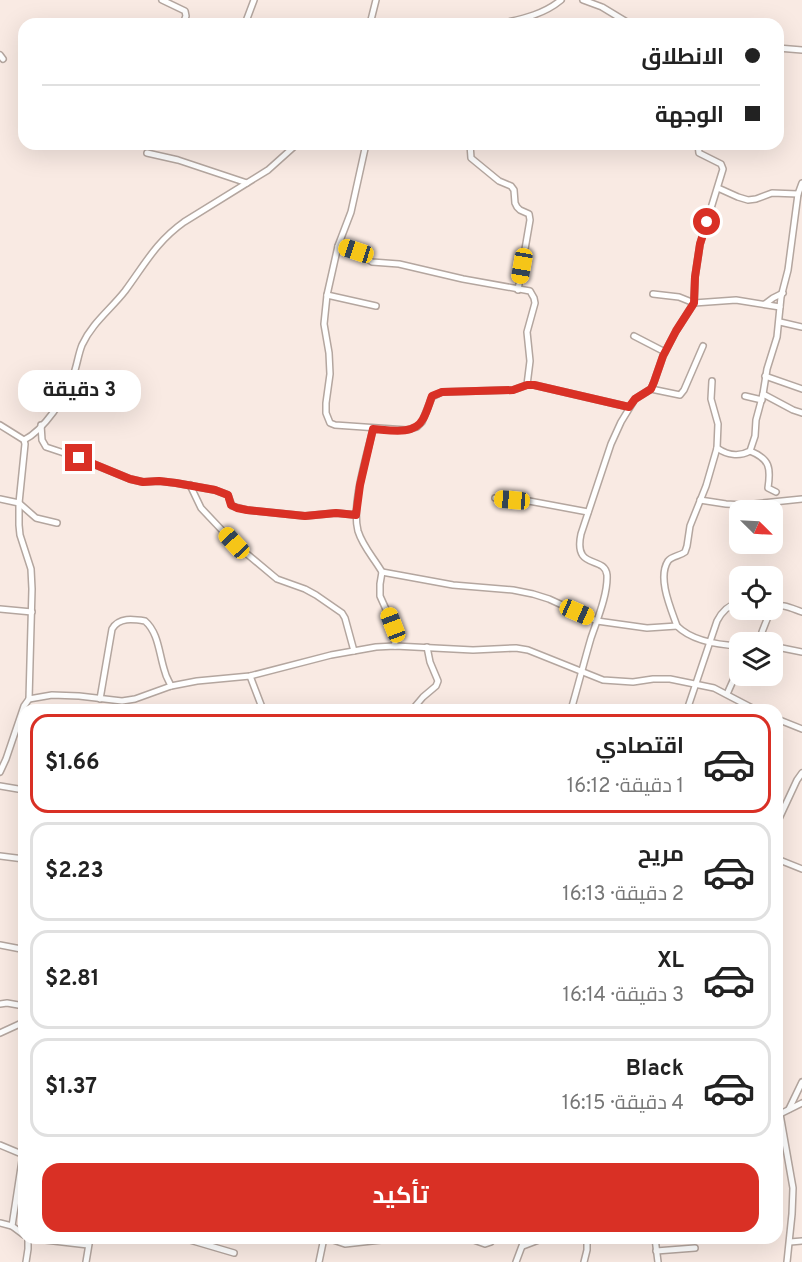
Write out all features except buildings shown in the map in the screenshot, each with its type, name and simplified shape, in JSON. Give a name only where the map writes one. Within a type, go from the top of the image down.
[{"type":"street","points":[[162,0],[185,11],[185,18]]},
{"type":"street","points":[[248,18],[254,0]]},
{"type":"street","points":[[372,18],[376,0]]},
{"type":"street","points":[[524,18],[548,10],[561,0]]},
{"type":"street","points":[[583,0],[602,7],[620,18]]},
{"type":"street","points":[[784,48],[802,50]]},
{"type":"street","points":[[24,440],[32,435],[64,396],[75,372],[82,344],[102,315],[124,291],[151,252],[171,231],[268,170],[290,150]]},
{"type":"street","points":[[365,150],[351,212],[338,246],[327,294],[324,324],[329,362],[326,413],[331,424],[407,430],[417,427],[422,422],[432,396],[442,392],[513,390],[527,385],[549,387],[629,407]]},
{"type":"street","points":[[470,150],[471,158],[499,181],[511,186],[517,207],[530,214],[518,290]]},
{"type":"street","points":[[573,704],[603,599],[607,576],[603,567],[583,557],[579,542],[611,444],[629,407],[635,399],[651,389],[665,352],[694,303],[700,244],[723,169],[721,164],[699,153],[699,150]]},
{"type":"street","points":[[147,153],[178,160],[248,183]]},
{"type":"street","points":[[717,448],[724,453],[744,454],[750,451],[755,436],[765,376],[780,322],[780,307],[788,270],[798,194],[802,184]]},
{"type":"street","points":[[718,188],[748,200],[772,193],[798,194]]},
{"type":"street","points":[[338,246],[359,253],[372,262],[399,264],[530,291],[534,303],[527,332],[530,361],[527,385]]},
{"type":"street","points":[[765,304],[783,293]]},
{"type":"street","points":[[327,294],[376,306]]},
{"type":"street","points":[[653,294],[679,297],[694,303],[736,300],[780,307]]},
{"type":"street","points":[[780,322],[802,327]]},
{"type":"street","points":[[634,336],[665,352]]},
{"type":"street","points":[[651,389],[680,395],[703,346]]},
{"type":"street","points":[[765,376],[802,389]]},
{"type":"street","points":[[712,381],[711,399],[718,424],[717,448],[706,486],[690,526],[685,552],[670,559],[666,570],[665,592],[677,626],[688,634],[729,645]]},
{"type":"street","points":[[745,396],[763,397],[802,413]]},
{"type":"street","points":[[0,425],[24,440],[25,444],[19,503],[20,535],[31,569],[32,589],[29,699],[25,704]]},
{"type":"street","points":[[41,425],[42,440],[46,447],[130,479],[215,490],[229,496],[232,506],[247,510],[305,516],[336,513],[356,515]]},
{"type":"street","points":[[373,429],[360,485],[356,515],[358,530],[365,548],[382,572],[453,585],[522,591],[549,599],[597,621],[647,628],[677,626]]},
{"type":"street","points":[[750,451],[766,459],[770,476],[768,488],[776,492]]},
{"type":"street","points":[[190,486],[201,508],[234,543],[277,579],[305,589],[342,613],[354,651]]},
{"type":"street","points":[[495,498],[530,501],[588,512]]},
{"type":"street","points":[[700,500],[744,505],[802,499]]},
{"type":"street","points":[[0,500],[19,503],[36,518],[57,523]]},
{"type":"street","points":[[382,572],[380,596],[393,625],[395,646]]},
{"type":"street","points":[[783,606],[802,612]]},
{"type":"street","points":[[689,704],[720,614],[729,607]]},
{"type":"street","points":[[0,609],[32,612]]},
{"type":"street","points":[[100,699],[112,629],[115,623],[126,620],[145,621],[152,629],[165,674],[171,686]]},
{"type":"street","points":[[29,699],[51,695],[129,700],[171,686],[250,676],[313,659],[395,646],[473,650],[516,648],[528,650],[603,680],[633,682],[670,679],[714,688],[745,704]]},
{"type":"street","points":[[417,704],[436,686],[438,681],[427,647]]},
{"type":"street","points":[[783,648],[802,652]]},
{"type":"street","points":[[250,676],[261,704]]},
{"type":"street","points":[[727,694],[731,686]]},
{"type":"street","points":[[783,721],[802,729]]},
{"type":"street","points":[[0,771],[18,724]]},
{"type":"street","points":[[783,810],[802,773]]},
{"type":"street","points":[[0,786],[18,789]]},
{"type":"street","points":[[0,856],[18,858]]},
{"type":"street","points":[[783,861],[802,868]]},
{"type":"street","points":[[0,945],[18,948]]},
{"type":"street","points":[[0,1004],[18,1005]]},
{"type":"street","points":[[0,1033],[18,1025]]},
{"type":"street","points":[[789,1109],[802,1082]]},
{"type":"street","points":[[783,1113],[802,1103]]},
{"type":"street","points":[[783,1136],[793,1188],[787,1262]]},
{"type":"street","points":[[0,1145],[18,1152]]},
{"type":"street","points":[[12,1226],[18,1187]]},
{"type":"street","points":[[0,1223],[18,1230]]},
{"type":"street","points":[[790,1242],[802,1241]]},
{"type":"street","points":[[26,1262],[28,1244]]},
{"type":"street","points":[[80,1244],[88,1245],[86,1262]]},
{"type":"street","points":[[203,1244],[234,1253]]},
{"type":"street","points":[[319,1262],[324,1244]]},
{"type":"street","points":[[516,1262],[523,1246],[528,1244]]},
{"type":"street","points":[[584,1262],[587,1256],[587,1244]]},
{"type":"street","points":[[655,1244],[658,1262]]},
{"type":"street","points":[[656,1251],[695,1248]]},
{"type":"route","points":[[79,458],[130,479],[215,490],[228,495],[231,505],[237,508],[305,516],[336,513],[356,515],[360,485],[373,429],[407,430],[417,427],[428,410],[432,396],[436,394],[513,390],[534,385],[629,407],[635,399],[651,389],[663,356],[694,303],[700,244],[707,222]]}]
